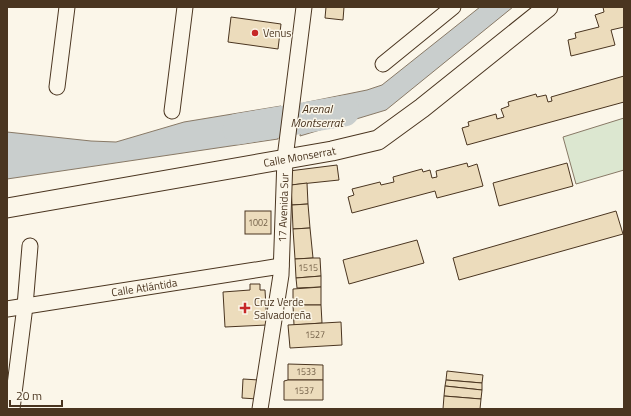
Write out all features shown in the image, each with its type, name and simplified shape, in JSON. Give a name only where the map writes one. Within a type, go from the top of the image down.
[{"type":"street","points":[[57,87],[67,7]]},
{"type":"street","points":[[172,111],[186,7]]},
{"type":"street","name":"17 Avenida Sur","points":[[260,409],[282,266],[284,158],[288,137],[304,7]]},
{"type":"street","points":[[383,64],[453,7]]},
{"type":"street","name":"Calle Monserrat","points":[[7,208],[284,158],[332,151],[378,140],[413,116],[548,7]]},
{"type":"street","points":[[12,409],[25,306],[30,246]]},
{"type":"street","name":"Calle Atlántida","points":[[7,310],[282,266]]},
{"type":"green space","points":[[624,118],[624,170],[576,184],[563,137]]},
{"type":"water","name":"Arenal Montserrat","points":[[480,7],[513,7],[386,110],[300,136],[303,103],[367,90],[382,85]]},
{"type":"water","name":"Arenal Montserrat","points":[[281,106],[278,139],[7,179],[7,132],[91,141],[116,142],[184,122]]},
{"type":"building","points":[[326,7],[344,7],[343,20],[325,18]]},
{"type":"building","points":[[603,7],[624,7],[624,27],[611,30],[615,45],[571,56],[568,40],[576,38],[575,33],[599,27],[595,15],[604,12]]},
{"type":"building","name":"Venus","points":[[231,17],[281,24],[278,49],[228,42]]},
{"type":"building","points":[[624,76],[624,102],[467,145],[462,128],[469,126],[468,122],[496,114],[497,119],[504,117],[501,109],[509,106],[508,102],[536,94],[537,97],[546,95],[548,102],[552,101],[551,97]]},
{"type":"building","points":[[467,163],[468,167],[477,164],[483,186],[437,198],[435,191],[352,213],[348,197],[354,195],[352,189],[380,182],[381,185],[394,182],[393,177],[422,169],[423,172],[430,170],[432,178],[437,177],[436,171]]},
{"type":"building","points":[[567,163],[573,186],[499,206],[493,183]]},
{"type":"building","points":[[337,165],[339,180],[291,185],[289,171]]},
{"type":"building","points":[[307,183],[308,204],[292,205],[291,185]]},
{"type":"building","points":[[308,204],[310,228],[293,229],[292,205]]},
{"type":"building","points":[[245,211],[271,211],[271,234],[245,234]]},
{"type":"building","points":[[616,211],[623,234],[459,280],[453,258]]},
{"type":"building","points":[[310,228],[313,258],[295,259],[293,229]]},
{"type":"building","points":[[417,240],[424,263],[349,284],[343,260]]},
{"type":"building","points":[[320,258],[321,276],[296,278],[295,259]]},
{"type":"building","points":[[321,276],[321,287],[297,288],[296,278]]},
{"type":"building","name":"Cruz Verde Salvadoreña","points":[[250,284],[260,284],[260,290],[265,290],[267,325],[225,327],[223,292],[250,290]]},
{"type":"building","points":[[321,287],[321,305],[293,305],[293,289]]},
{"type":"building","points":[[293,305],[321,305],[322,323],[294,325]]},
{"type":"building","points":[[341,322],[342,345],[290,348],[288,325]]},
{"type":"building","points":[[288,364],[323,365],[323,380],[288,380]]},
{"type":"building","points":[[447,371],[483,375],[482,383],[446,380]]},
{"type":"building","points":[[243,379],[259,380],[257,399],[242,398]]},
{"type":"building","points":[[323,380],[323,400],[284,400],[284,381]]},
{"type":"building","points":[[446,380],[482,383],[482,390],[445,386]]},
{"type":"building","points":[[445,386],[482,390],[481,399],[444,396]]},
{"type":"building","points":[[444,396],[481,399],[480,409],[443,409]]},
{"type":"waterway","name":"Arenal Montserrat","points":[[238,129],[344,111]]},
{"type":"place","name":"Venus","points":[[255,33]]},
{"type":"place","name":"Cruz Verde Salvadoreña","points":[[245,308]]}]
